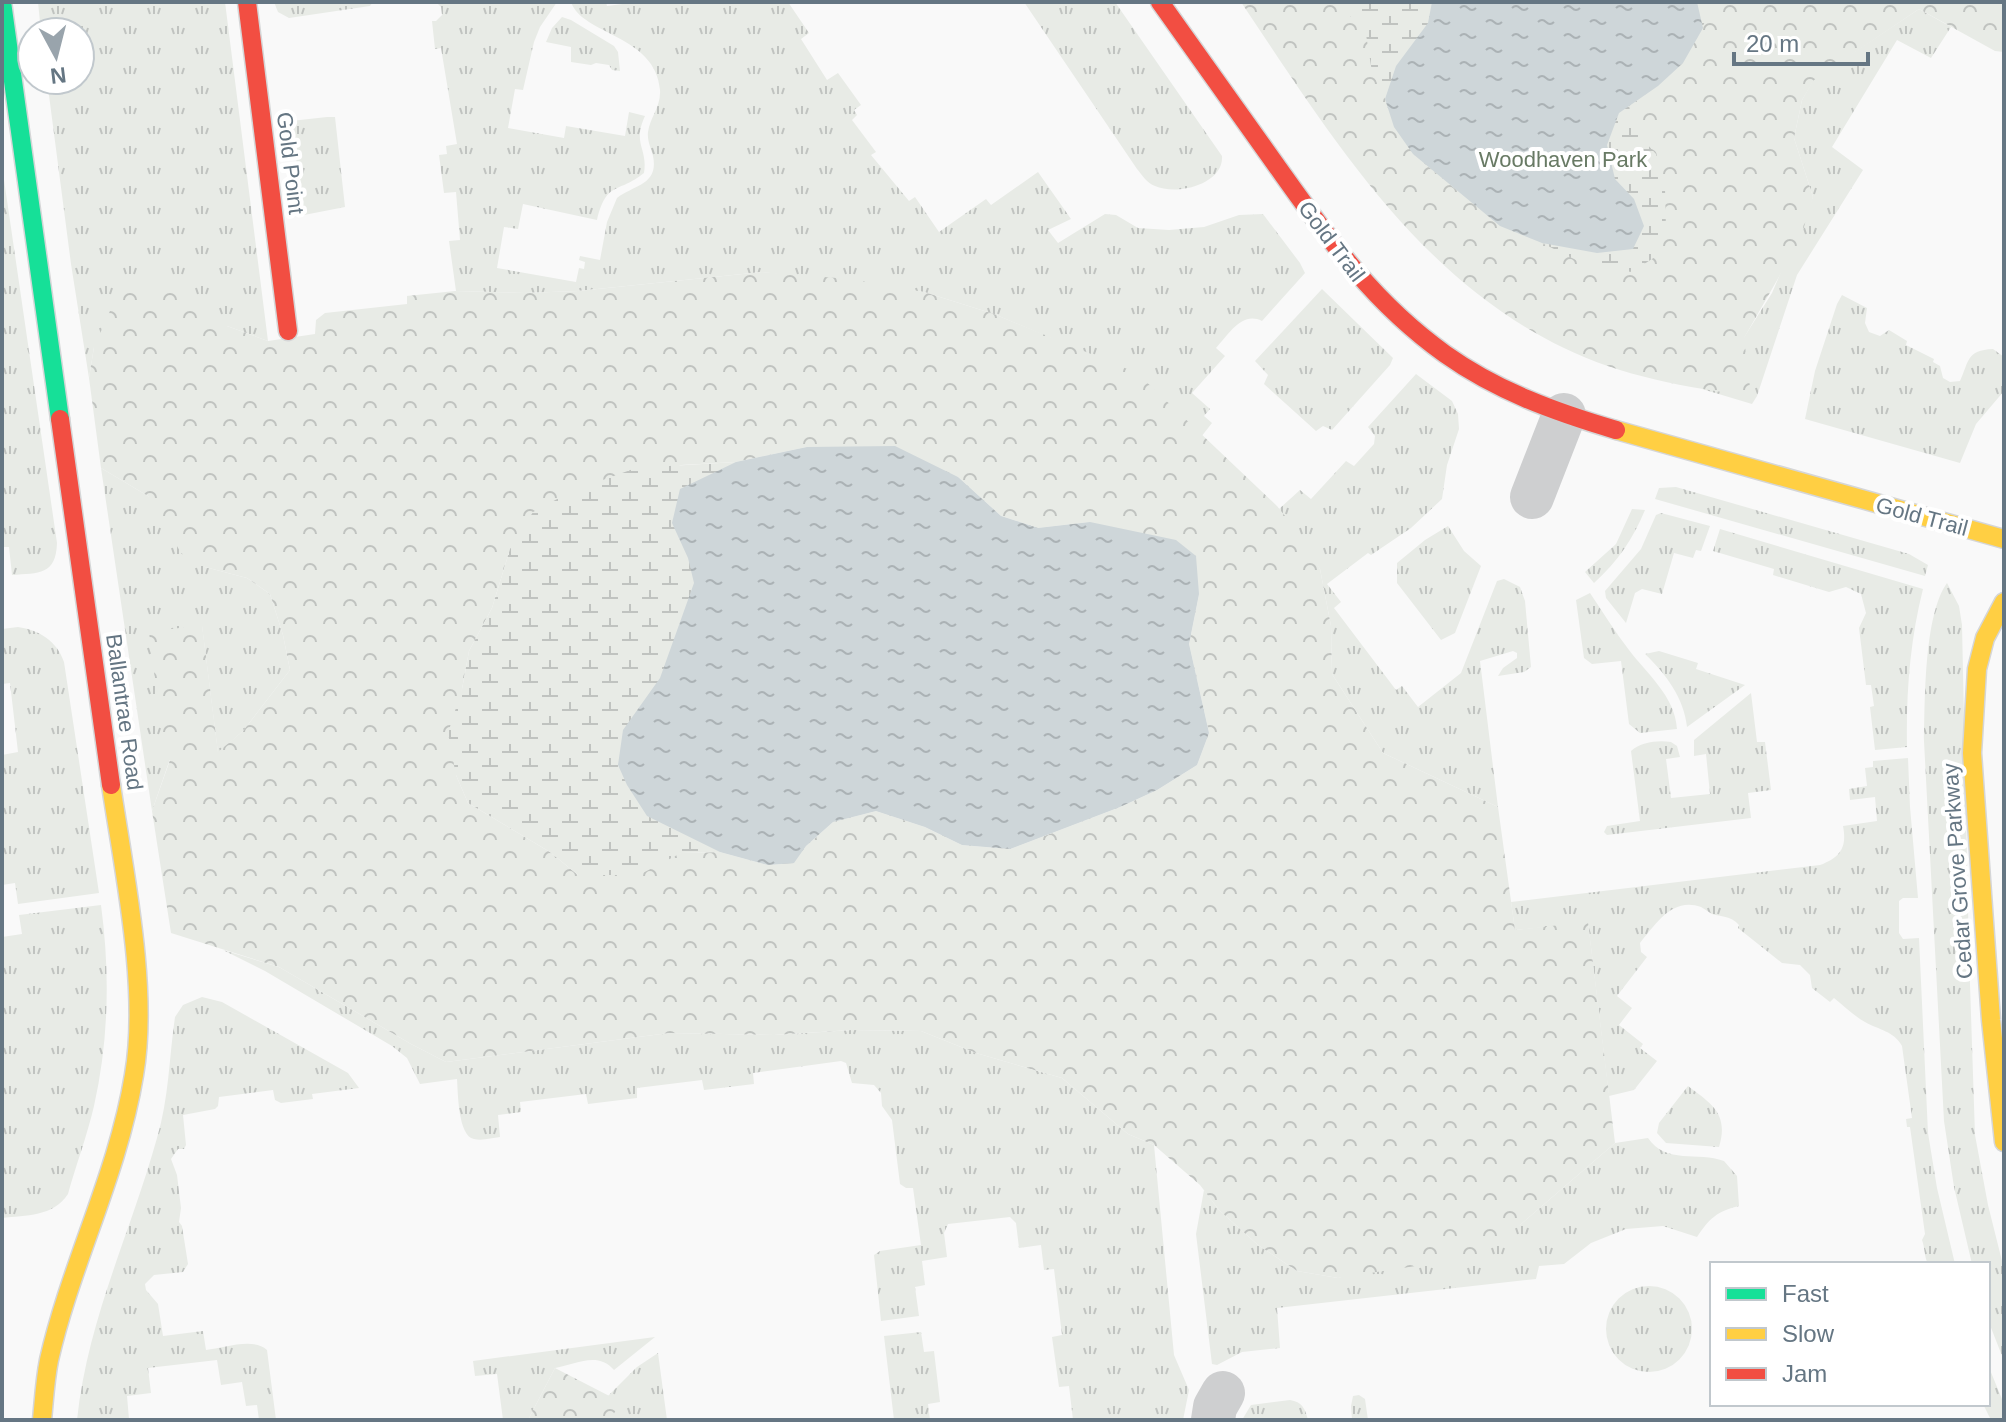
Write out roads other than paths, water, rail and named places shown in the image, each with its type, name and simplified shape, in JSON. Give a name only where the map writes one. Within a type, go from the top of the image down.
[{"type":"street","name":"Ballantrae Road","points":[[2,2],[132,932],[138,1028],[135,1071],[125,1120],[50,1356],[42,1420]]},
{"type":"street","name":"Gold Point","points":[[247,2],[288,331]]},
{"type":"street","name":"Gold Trail","points":[[1160,2],[1343,259],[1368,289],[1459,365],[1499,387],[1564,415],[2004,539]]},
{"type":"street","points":[[1532,497],[1564,415]]},
{"type":"street","name":"Cedar Grove Parkway","points":[[2004,602],[1985,638],[1977,669],[1972,753],[1991,1020],[2004,1142]]},
{"type":"water","points":[[1432,2],[1697,2],[1703,28],[1683,63],[1658,86],[1619,113],[1607,145],[1615,179],[1634,199],[1644,226],[1633,249],[1597,253],[1542,243],[1500,226],[1413,154],[1394,127],[1385,99],[1396,66],[1428,23]]},
{"type":"water","points":[[895,446],[958,477],[1001,516],[1038,528],[1090,522],[1176,540],[1196,556],[1199,594],[1189,644],[1209,733],[1197,765],[1157,790],[1120,807],[1010,849],[962,845],[925,827],[876,811],[833,822],[806,846],[794,863],[768,865],[720,852],[647,816],[618,765],[623,730],[660,678],[694,583],[688,558],[672,523],[680,489],[736,462],[807,447]]},
{"type":"park label","name":"Woodhaven Park","points":[[1563,159]]}]
